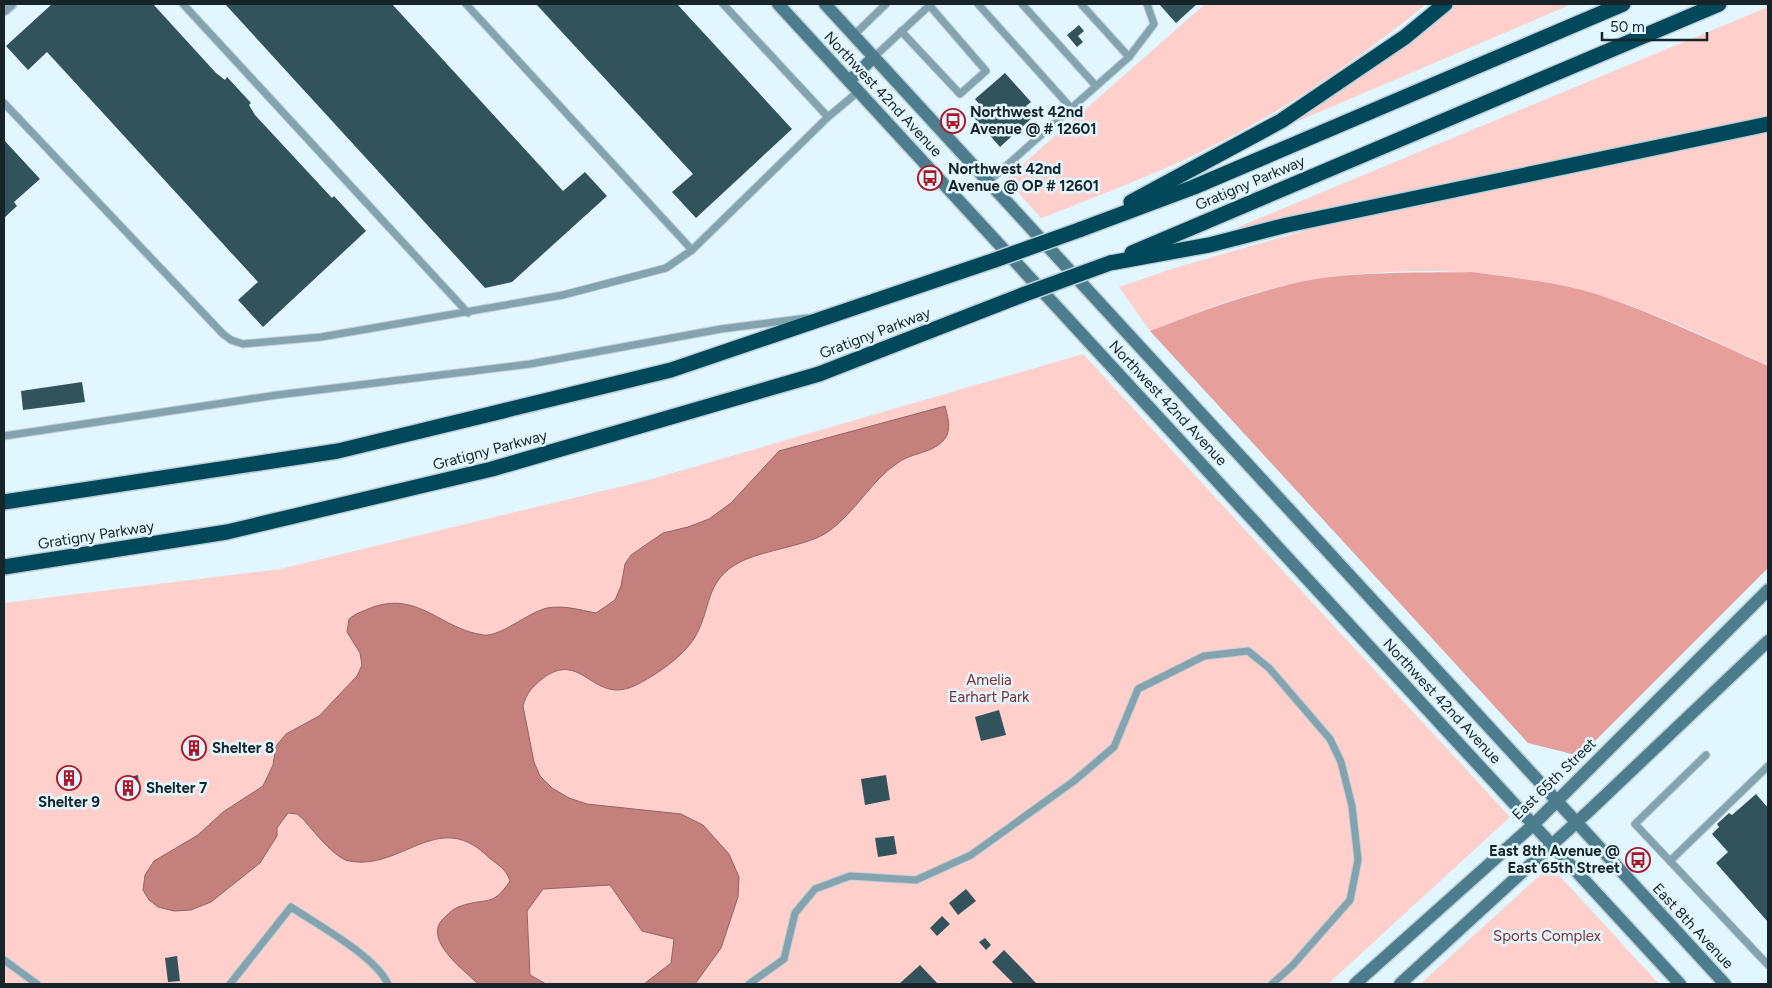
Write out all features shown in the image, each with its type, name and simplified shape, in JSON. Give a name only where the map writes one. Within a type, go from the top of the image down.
[{"type":"highway","points":[[1079,230],[1281,121],[1406,37],[1445,4]]},
{"type":"highway","name":"Gratigny Parkway","points":[[4,502],[338,452],[671,370],[995,260],[1194,187],[1623,4]]},
{"type":"highway","name":"Gratigny Parkway","points":[[4,566],[227,532],[492,470],[819,374],[1110,263],[1719,4]]},
{"type":"highway","points":[[1110,263],[1209,245],[1297,223],[1768,124]]},
{"type":"main road","name":"Northwest 42nd Avenue","points":[[778,4],[1533,824]]},
{"type":"main road","name":"Northwest 42nd Avenue","points":[[825,4],[1577,823]]},
{"type":"main road","points":[[849,81],[874,58]]},
{"type":"main road","name":"East 65th Street","points":[[1355,984],[1533,824],[1768,590]]},
{"type":"main road","points":[[1400,984],[1577,823],[1768,641]]},
{"type":"main road","name":"East 8th Avenue","points":[[1577,823],[1725,984]]},
{"type":"main road","points":[[1533,824],[1680,984]]},
{"type":"street","points":[[4,9],[10,4]]},
{"type":"lane","points":[[184,4],[468,312]]},
{"type":"lane","points":[[466,4],[692,250]]},
{"type":"lane","points":[[723,4],[828,117]]},
{"type":"lane","points":[[854,35],[886,4]]},
{"type":"lane","points":[[978,4],[1072,109]]},
{"type":"lane","points":[[1022,4],[1096,86]]},
{"type":"lane","points":[[1080,4],[1129,57]]},
{"type":"lane","points":[[988,182],[1129,57],[1154,24],[1147,4]]},
{"type":"lane","points":[[874,58],[901,32],[930,5],[986,71],[960,94],[901,32]]},
{"type":"lane","points":[[4,103],[231,340],[243,344],[255,344],[321,337],[563,295],[654,272],[676,263],[692,250],[828,117],[859,91]]},
{"type":"lane","points":[[4,436],[257,398],[530,364],[721,329],[844,312]]},
{"type":"lane","points":[[749,984],[784,959],[795,913],[815,889],[850,876],[916,880],[971,855],[1074,781],[1114,747],[1138,689],[1204,656],[1248,651],[1269,668],[1330,739],[1341,762],[1352,806],[1358,860],[1350,900],[1292,966],[1272,984]]},
{"type":"lane","points":[[1706,754],[1636,824],[1768,964]]},
{"type":"lane","points":[[1670,861],[1768,766]]},
{"type":"lane","points":[[230,984],[291,907],[366,958],[383,973],[388,984]]},
{"type":"lane","points":[[4,960],[37,984]]},
{"type":"green space","points":[[1205,4],[1426,4],[1333,74],[1258,122],[1162,170],[1041,218],[1006,179]]},
{"type":"green space","points":[[1453,4],[1572,4],[1296,122],[1293,119],[1410,40]]},
{"type":"green space","points":[[1768,7],[1768,116],[1316,210],[1238,231],[1238,227]]},
{"type":"green space","points":[[1768,130],[1768,366],[1686,328],[1601,296],[1564,286],[1489,274],[1412,271],[1373,273],[1297,283],[1241,297],[1150,331],[1119,287],[1174,268],[1321,226]]},
{"type":"green space","name":"Amelia Earhart Park","points":[[1083,354],[1510,817],[1328,984],[4,984],[4,603],[280,569],[652,479]]},
{"type":"green space","name":"Sports Complex","points":[[1557,873],[1659,984],[1420,984],[1541,874]]},
{"type":"shaded area","points":[[1471,272],[1554,284],[1602,296],[1665,320],[1768,366],[1768,568],[1580,756],[1528,743],[1150,331],[1240,298],[1316,279],[1383,273]]},
{"type":"shaded area","points":[[945,406],[949,428],[943,441],[932,449],[905,459],[889,469],[847,515],[829,531],[799,544],[750,558],[728,569],[714,586],[695,637],[676,659],[651,677],[634,686],[620,690],[608,689],[578,673],[567,670],[556,671],[538,682],[526,698],[523,706],[534,762],[540,776],[552,788],[569,798],[587,804],[681,814],[703,825],[729,854],[739,877],[738,897],[721,948],[695,984],[644,984],[671,963],[674,939],[642,931],[610,885],[543,889],[527,911],[530,975],[546,984],[478,984],[455,962],[441,944],[438,934],[439,925],[452,910],[470,903],[489,900],[498,895],[510,881],[503,869],[468,842],[451,838],[435,840],[385,858],[368,862],[349,861],[337,855],[297,814],[288,813],[277,828],[277,836],[260,863],[211,902],[191,910],[174,911],[158,907],[149,900],[143,890],[145,875],[154,861],[198,835],[223,812],[263,786],[273,765],[276,746],[286,734],[319,716],[357,676],[362,665],[360,653],[347,632],[349,619],[354,615],[389,603],[404,604],[430,613],[469,632],[491,635],[547,608],[566,607],[596,613],[615,600],[621,586],[625,564],[631,555],[663,533],[688,527],[709,519],[731,503],[779,451]]},
{"type":"building","points":[[52,4],[153,4],[216,73],[225,80],[227,77],[251,103],[249,105],[255,115],[332,198],[334,196],[366,231],[263,327],[238,300],[258,282],[47,52],[28,70],[6,46]]},
{"type":"building","points":[[225,4],[392,4],[563,191],[585,172],[607,196],[512,282],[485,288]]},
{"type":"building","points":[[536,4],[677,4],[792,129],[696,218],[672,192],[693,174]]},
{"type":"building","points":[[1159,4],[1197,4],[1176,23]]},
{"type":"building","points":[[1079,25],[1084,31],[1078,36],[1083,42],[1077,47],[1067,35]]},
{"type":"building","points":[[1005,73],[1031,102],[1026,106],[1034,116],[1000,147],[969,112],[979,104],[975,99]]},
{"type":"building","points":[[4,140],[40,179],[14,202],[17,206],[4,218]]},
{"type":"building","points":[[82,382],[85,402],[23,410],[21,391]]},
{"type":"building","points":[[999,710],[1006,735],[981,741],[975,717]]},
{"type":"building","name":"Shelter 8","points":[[194,737],[204,743],[202,753],[194,757],[185,753],[185,742]]},
{"type":"building","name":"Shelter 9","points":[[66,769],[77,773],[77,782],[70,789],[63,788],[60,774]]},
{"type":"building","name":"Shelter 7","points":[[138,775],[139,785],[131,795],[121,792],[118,780]]},
{"type":"building","points":[[886,775],[890,800],[865,805],[861,779]]},
{"type":"building","points":[[1756,794],[1768,808],[1768,922],[1716,863],[1728,852],[1712,834],[1719,827],[1717,824],[1729,813],[1732,815]]},
{"type":"building","points":[[894,836],[897,854],[878,857],[875,838]]},
{"type":"building","points":[[966,889],[976,901],[958,915],[949,903]]},
{"type":"building","points":[[942,916],[950,924],[937,936],[930,928]]},
{"type":"building","points":[[985,938],[991,945],[986,950],[979,942]]},
{"type":"building","points":[[1004,950],[1037,984],[1014,984],[992,962]]},
{"type":"building","points":[[177,956],[180,981],[168,982],[165,958]]},
{"type":"building","points":[[920,965],[938,984],[899,984]]},
{"type":"place","name":"Northwest 42nd Avenue @ # 12601","points":[[953,121]]},
{"type":"place","name":"Northwest 42nd Avenue @ OP # 12601","points":[[930,178]]},
{"type":"place","name":"Shelter 8","points":[[194,748]]},
{"type":"place","name":"Shelter 9","points":[[69,778]]},
{"type":"place","name":"Shelter 7","points":[[128,788]]},
{"type":"place","name":"East 8th Avenue @ East 65th Street","points":[[1638,860]]}]
